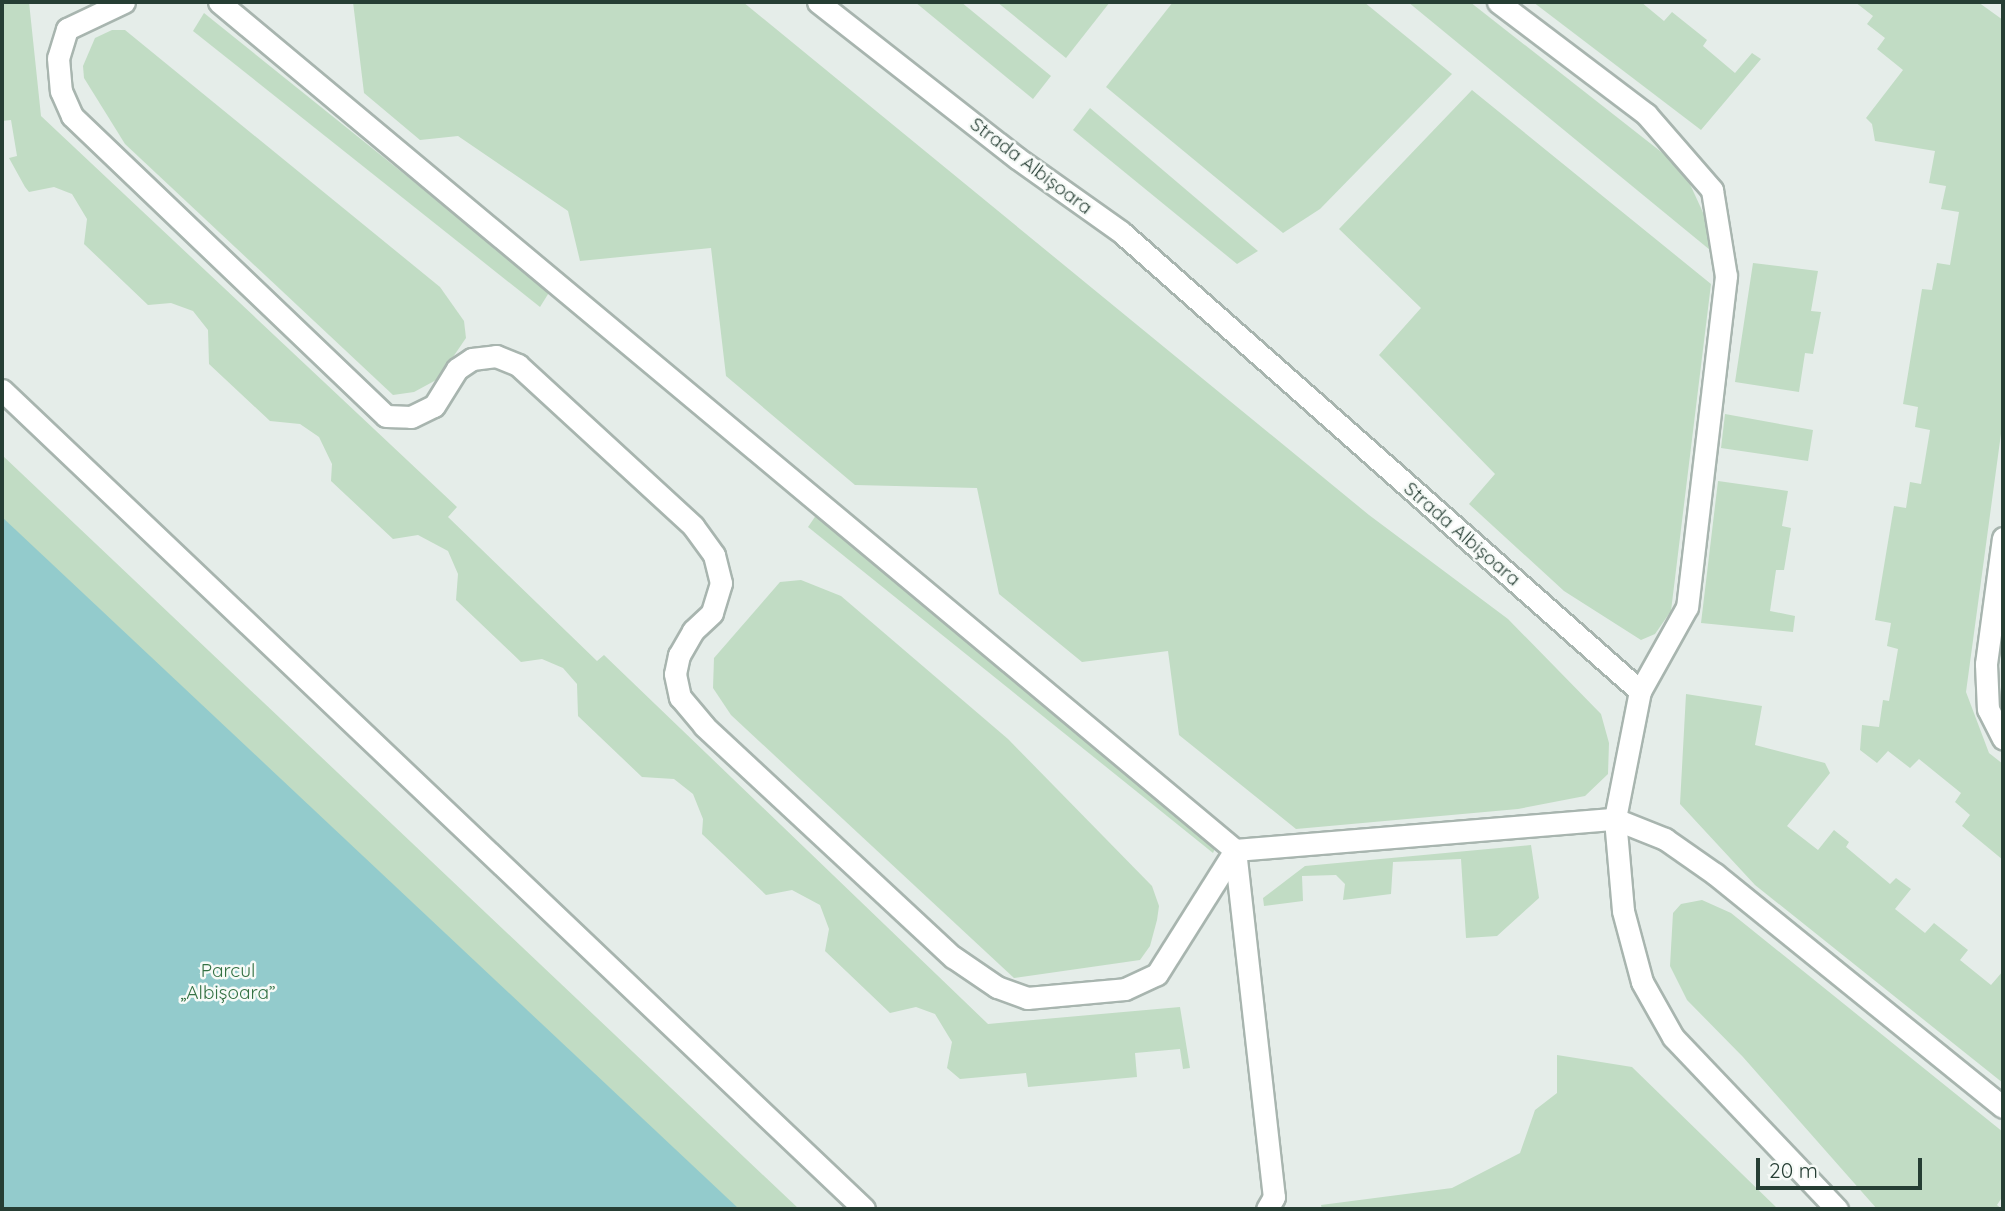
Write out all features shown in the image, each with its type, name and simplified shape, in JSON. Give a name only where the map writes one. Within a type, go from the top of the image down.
[{"type":"lane","points":[[124,2],[67,29],[58,58],[61,91],[72,116],[386,416],[411,417],[434,406],[457,369],[472,359],[496,356],[518,365],[693,526],[714,555],[721,583],[712,613],[693,631],[679,655],[675,674],[680,697],[704,726],[953,957],[998,987],[1027,998],[1125,989],[1157,974],[1235,850]]},
{"type":"lane","points":[[219,2],[1235,850],[1274,1197],[1267,1209]]},
{"type":"lane","name":"Strada Albișoara","points":[[818,2],[1017,158],[1121,232],[1640,691]]},
{"type":"lane","points":[[1498,2],[1646,114],[1712,190],[1726,276],[1687,607],[1640,691],[1615,819],[1623,911],[1642,982],[1667,1026],[1837,1209]]},
{"type":"lane","points":[[2,390],[863,1209]]},
{"type":"lane","points":[[2003,538],[1986,664],[1988,709],[2003,738]]},
{"type":"lane","points":[[1235,850],[1615,819],[1665,839],[1716,874],[2003,1107]]},
{"type":"green space","points":[[2,2],[29,2],[41,116],[457,507],[448,517],[597,661],[604,655],[988,1024],[1180,1007],[1190,1068],[1183,1069],[1180,1049],[1135,1053],[1137,1077],[1028,1087],[1026,1073],[960,1079],[947,1068],[952,1042],[935,1014],[916,1007],[890,1013],[825,951],[829,929],[820,905],[792,890],[766,895],[702,834],[703,819],[693,794],[674,779],[642,777],[578,716],[577,684],[563,668],[542,659],[521,662],[456,600],[458,574],[448,551],[418,535],[393,539],[331,481],[332,464],[319,437],[300,424],[270,421],[209,364],[208,330],[193,311],[171,303],[148,305],[84,244],[87,219],[72,194],[54,187],[29,192],[9,158],[17,156],[11,120],[2,121]]},
{"type":"green space","points":[[353,2],[743,2],[1369,515],[1508,619],[1601,714],[1609,743],[1608,774],[1585,796],[1518,809],[1296,829],[1179,735],[1168,651],[1082,662],[999,594],[977,488],[855,485],[726,376],[711,248],[580,261],[568,211],[458,136],[420,140],[364,93]]},
{"type":"green space","points":[[915,2],[961,2],[1051,76],[1033,99]]},
{"type":"green space","points":[[997,2],[1110,2],[1066,58]]},
{"type":"green space","points":[[1173,2],[1364,2],[1452,74],[1320,209],[1283,233],[1106,87]]},
{"type":"green space","points":[[1408,2],[1470,2],[1683,169],[1706,219],[1710,250]]},
{"type":"green space","points":[[1533,2],[1641,2],[1664,21],[1672,12],[1707,40],[1703,46],[1735,73],[1752,53],[1761,59],[1701,130]]},
{"type":"green space","points":[[1855,2],[1978,2],[2003,20],[2003,419],[1966,692],[1989,753],[2003,764],[2003,860],[1962,826],[1970,815],[1955,802],[1961,793],[1919,759],[1910,768],[1888,751],[1877,763],[1860,750],[1862,725],[1879,727],[1883,700],[1889,701],[1898,649],[1887,646],[1891,623],[1875,620],[1894,506],[1906,508],[1910,482],[1921,484],[1930,430],[1915,427],[1918,407],[1903,404],[1922,289],[1932,290],[1937,263],[1950,265],[1959,212],[1941,209],[1946,186],[1929,183],[1935,151],[1875,141],[1872,124],[1866,118],[1903,70],[1877,49],[1885,38],[1867,24],[1873,16]]},
{"type":"green space","points":[[204,13],[550,291],[540,307],[193,31]]},
{"type":"green space","points":[[112,30],[125,30],[440,287],[464,321],[466,338],[438,379],[414,392],[393,395],[125,144],[84,78],[83,66],[95,38]]},
{"type":"green space","points":[[1472,90],[1711,284],[1671,611],[1655,634],[1641,640],[1564,591],[1469,504],[1495,474],[1379,355],[1421,308],[1339,229]]},
{"type":"green space","points":[[1090,108],[1258,251],[1237,264],[1073,130]]},
{"type":"green space","points":[[1753,263],[1818,271],[1811,311],[1821,312],[1813,354],[1805,353],[1799,392],[1735,382]]},
{"type":"green space","points":[[1725,414],[1813,430],[1808,461],[1721,448]]},
{"type":"green space","name":"Parcul „Albișoara”","points":[[2,455],[263,702],[799,1209],[2,1209]]},
{"type":"green space","points":[[1718,481],[1788,491],[1782,526],[1791,528],[1784,570],[1776,570],[1770,611],[1795,616],[1793,632],[1701,623]]},
{"type":"green space","points":[[819,511],[1219,839],[1213,853],[808,527]]},
{"type":"green space","points":[[801,580],[841,596],[1008,739],[1152,886],[1159,906],[1157,920],[1150,946],[1140,960],[1014,978],[731,715],[713,688],[714,658],[780,582]]},
{"type":"green space","points":[[1686,694],[1762,706],[1755,745],[1825,763],[1830,773],[1787,826],[1818,850],[1834,830],[1849,842],[1846,847],[1890,884],[1896,878],[1911,889],[1895,909],[1925,933],[1934,923],[1968,950],[1960,960],[1991,985],[2003,971],[2003,1083],[1755,885],[1680,804]]},
{"type":"green space","points":[[1531,845],[1539,898],[1497,936],[1466,938],[1461,859],[1393,862],[1391,894],[1343,900],[1345,884],[1336,875],[1302,876],[1303,901],[1264,906],[1263,898],[1305,866]]},
{"type":"green space","points":[[1702,900],[1731,913],[2003,1132],[2003,1196],[1997,1205],[2002,1209],[1877,1209],[1743,1057],[1687,1000],[1670,966],[1673,913],[1681,904]]},
{"type":"green space","points":[[1557,1055],[1632,1067],[1778,1209],[1322,1209],[1321,1205],[1452,1188],[1520,1153],[1535,1110],[1557,1093]]},
{"type":"water","name":"Parcul „Albișoara”","points":[[2,517],[739,1209],[2,1209]]}]
